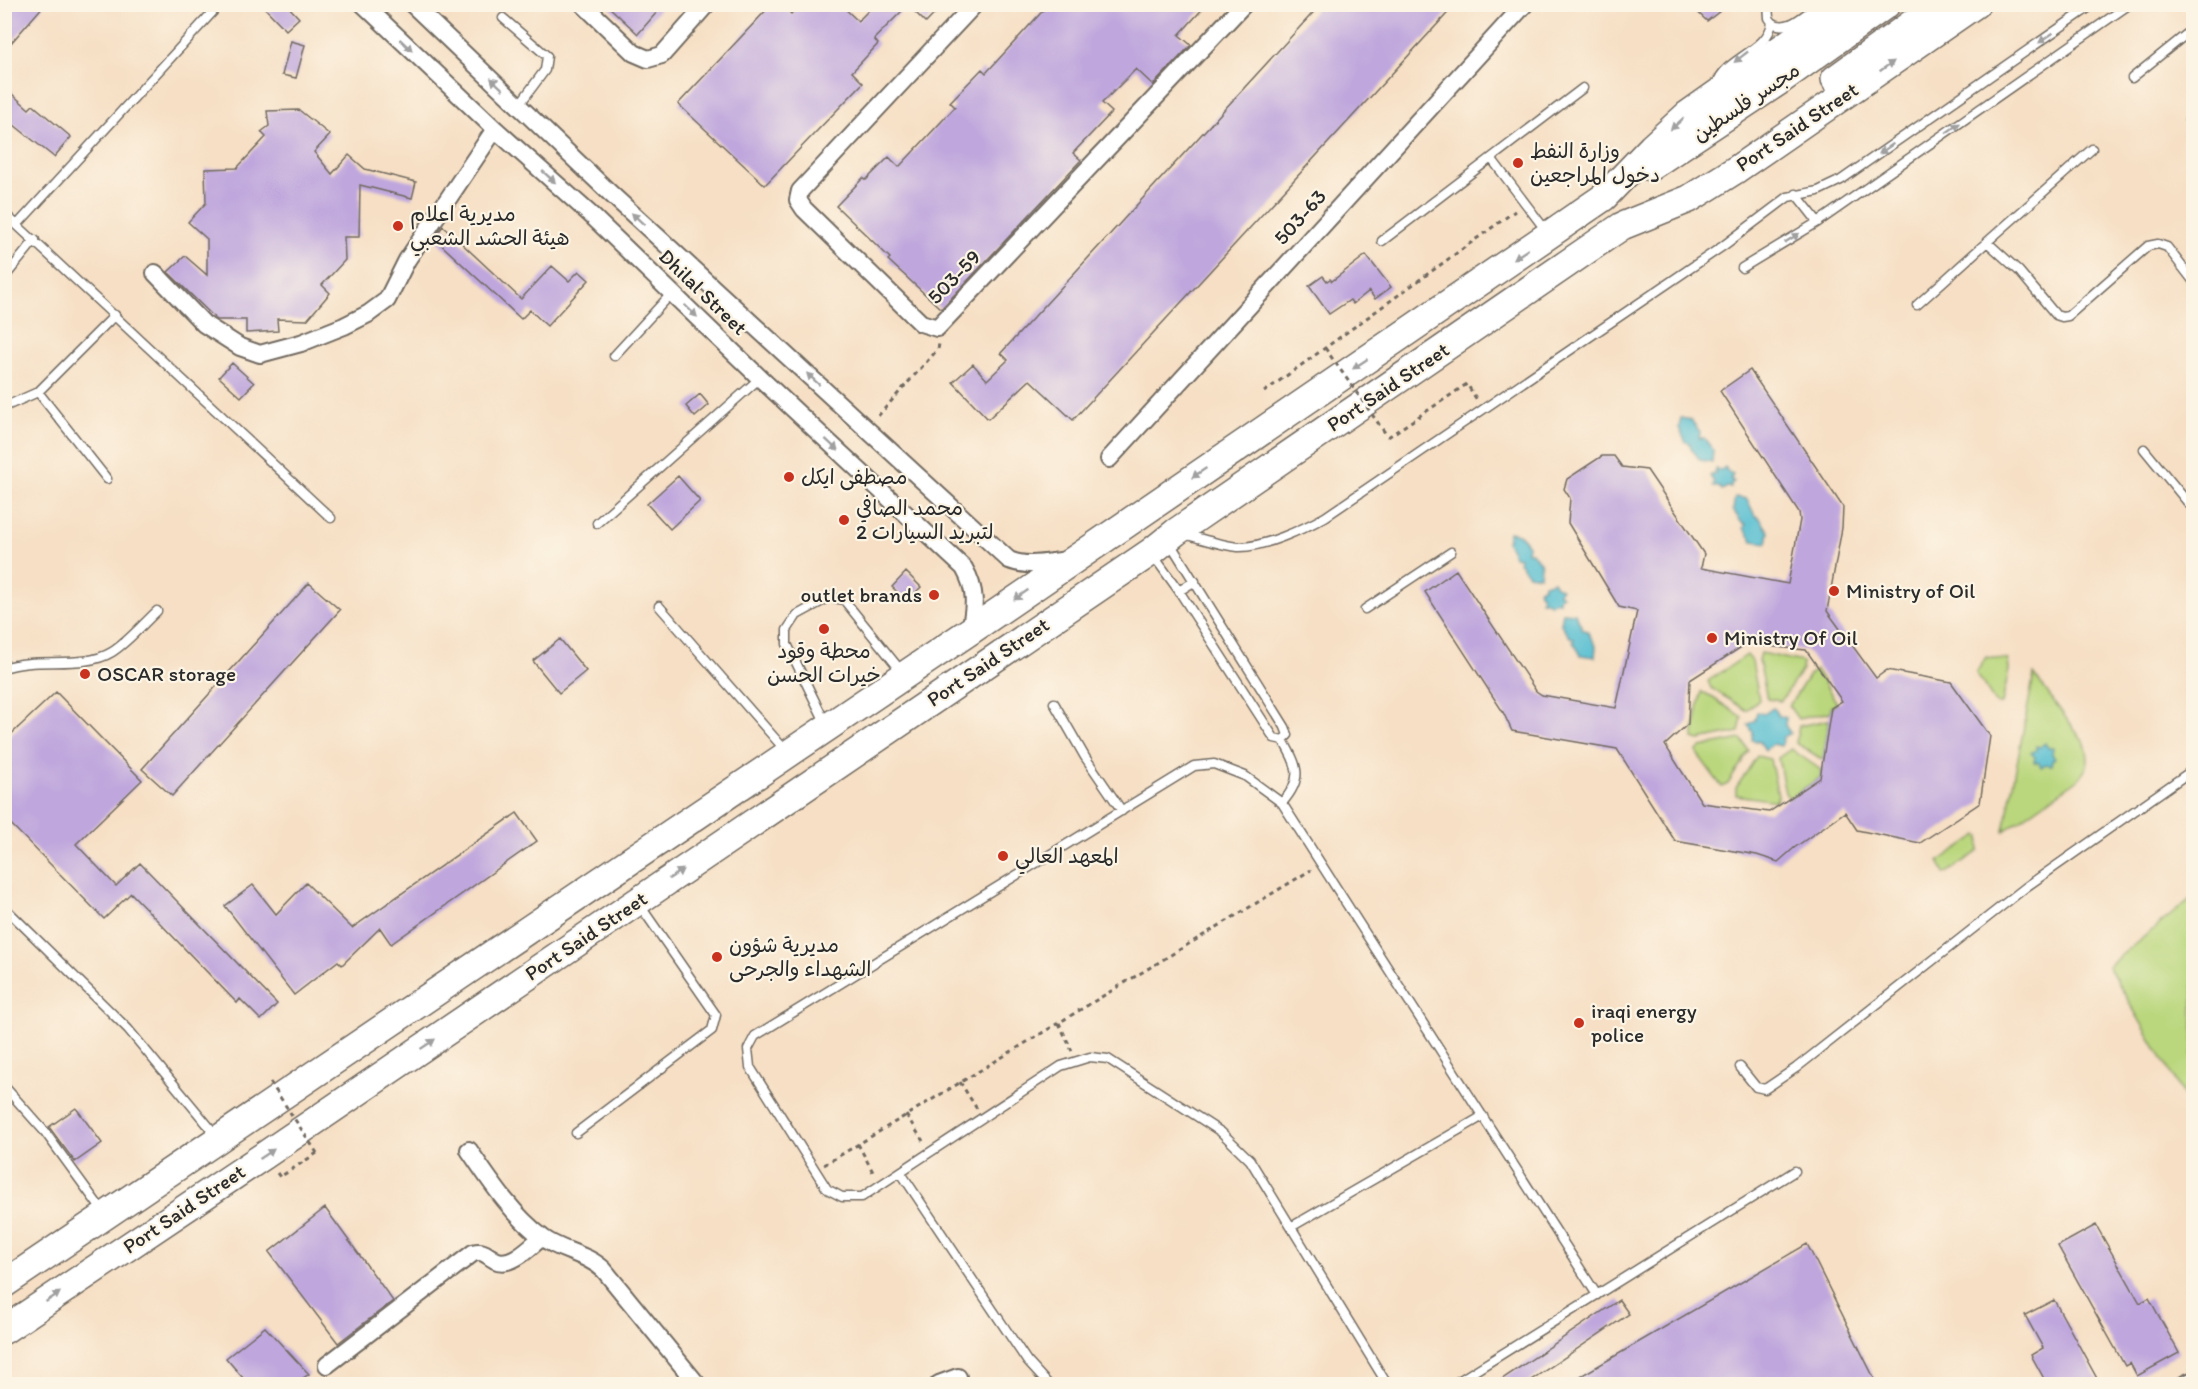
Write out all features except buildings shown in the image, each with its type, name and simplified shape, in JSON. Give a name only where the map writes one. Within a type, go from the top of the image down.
[{"type":"main road","name":"Port Said Street","points":[[4,1284],[970,631],[1604,197],[1652,147],[1687,115],[1844,4]]},
{"type":"main road","name":"مجسر فلسطين","points":[[1604,197],[1778,82],[1887,4]]},
{"type":"main road","points":[[1622,226],[1796,107],[1939,4]]},
{"type":"main road","name":"Port Said Street","points":[[4,1330],[265,1155],[1165,541],[1622,226],[1689,199],[1737,169],[1976,4]]},
{"type":"street","name":"Dhilal Street","points":[[363,4],[495,129],[590,214],[760,378],[964,568],[971,581],[974,595],[970,631]]},
{"type":"street","name":"Dhilal Street","points":[[412,4],[610,193],[1009,560],[1030,565],[1072,560]]},
{"type":"street","points":[[583,4],[634,53],[648,59],[662,55],[707,4]]},
{"type":"street","name":"503-59","points":[[975,4],[800,190],[798,200],[804,209],[921,323],[936,328],[1244,4]]},
{"type":"street","name":"503-63","points":[[1109,459],[1518,7]]},
{"type":"street","points":[[155,273],[204,324],[240,347],[260,354],[301,343],[344,326],[368,314],[387,300],[407,260],[495,129]]},
{"type":"street","points":[[590,214],[610,193]]},
{"type":"street","points":[[469,1150],[488,1179],[523,1220],[542,1238],[590,1258],[599,1265],[697,1384]]},
{"type":"street","points":[[327,1365],[473,1253],[484,1252],[497,1261],[508,1261],[542,1238]]},
{"type":"street","points":[[939,1384],[957,1377]]},
{"type":"street","points":[[2185,1384],[2193,1380]]},
{"type":"lane","points":[[18,224],[220,4]]},
{"type":"lane","points":[[1768,4],[1769,18],[1782,27],[1819,4]]},
{"type":"lane","points":[[1165,541],[1236,547],[1253,546],[1308,526],[1342,506],[1723,246],[1781,201],[1796,194],[1818,191],[1841,180],[2094,4]]},
{"type":"lane","points":[[1742,268],[1818,222],[2130,4]]},
{"type":"lane","points":[[503,18],[547,56],[545,70],[519,105]]},
{"type":"lane","points":[[1715,95],[1718,80],[1722,74],[1764,39],[1771,30],[1772,22]]},
{"type":"lane","points":[[2132,78],[2193,28]]},
{"type":"lane","points":[[1382,241],[1583,87]]},
{"type":"lane","points":[[1917,305],[2092,149]]},
{"type":"lane","points":[[1491,158],[1549,235]]},
{"type":"lane","points":[[1796,194],[1818,222]]},
{"type":"lane","points":[[4,213],[331,518]]},
{"type":"lane","points":[[4,278],[35,240]]},
{"type":"lane","points":[[1987,242],[2019,271],[2056,315],[2062,317],[2068,316],[2148,246],[2158,244],[2166,247],[2193,282]]},
{"type":"lane","points":[[614,356],[672,293]]},
{"type":"lane","points":[[4,407],[38,392],[115,315]]},
{"type":"lane","points":[[597,523],[760,378]]},
{"type":"lane","points":[[38,392],[107,479]]},
{"type":"lane","points":[[2144,449],[2193,510]]},
{"type":"lane","points":[[1165,541],[1195,581],[1285,727],[1288,735],[1283,740]]},
{"type":"lane","points":[[1165,541],[1179,591],[1274,738],[1283,740],[1293,758],[1297,773],[1294,789],[1282,803]]},
{"type":"lane","points":[[1365,609],[1451,552]]},
{"type":"lane","points":[[1179,591],[1195,581]]},
{"type":"lane","points":[[827,728],[787,644],[787,630],[797,615],[830,597],[844,600],[905,675]]},
{"type":"lane","points":[[659,606],[788,754]]},
{"type":"lane","points":[[4,668],[28,663],[84,660],[111,653],[157,611]]},
{"type":"lane","points":[[1054,703],[1085,757],[1122,810]]},
{"type":"lane","points":[[1387,1384],[1250,1160],[1221,1132],[1108,1059],[1090,1057],[1062,1066],[862,1197],[842,1197],[827,1189],[750,1066],[748,1049],[755,1036],[1122,810],[1194,766],[1214,764],[1245,776],[1282,803],[1598,1295]]},
{"type":"lane","points":[[1740,1066],[1756,1087],[1765,1089],[1796,1068],[2026,887],[2193,769]]},
{"type":"lane","points":[[576,1133],[712,1030],[716,1015],[637,901]]},
{"type":"lane","points":[[4,908],[128,1029],[220,1140]]},
{"type":"lane","points":[[4,1086],[45,1132],[106,1216]]},
{"type":"lane","points":[[1291,1227],[1483,1116]]},
{"type":"lane","points":[[1454,1384],[1795,1171]]},
{"type":"lane","points":[[901,1173],[1027,1361],[1048,1384]]},
{"type":"path","points":[[1263,392],[1525,203]]},
{"type":"path","points":[[867,429],[938,349],[940,340],[936,328]]},
{"type":"path","points":[[1325,348],[1388,437],[1467,384],[1483,409]]},
{"type":"path","points":[[815,1170],[1322,864]]},
{"type":"path","points":[[1059,1023],[1077,1061]]},
{"type":"path","points":[[270,1082],[317,1153],[279,1177]]},
{"type":"path","points":[[960,1082],[983,1118]]},
{"type":"path","points":[[906,1115],[931,1153]]},
{"type":"path","points":[[858,1144],[880,1185]]},
{"type":"green space","points":[[1761,653],[1803,662],[1802,670],[1781,701],[1767,699],[1759,660]]},
{"type":"green space","points":[[1747,655],[1752,661],[1759,700],[1746,710],[1711,688],[1708,681]]},
{"type":"green space","points":[[1986,657],[2008,660],[2009,670],[2002,704],[1996,704],[1976,673]]},
{"type":"green space","points":[[1816,670],[1837,703],[1831,707],[1830,712],[1798,719],[1789,706],[1809,675]]},
{"type":"green space","points":[[2034,674],[2085,744],[2088,755],[2087,764],[2076,781],[2004,831]]},
{"type":"green space","points":[[1701,692],[1742,717],[1739,732],[1699,740],[1693,738]]},
{"type":"green space","points":[[1829,720],[1823,760],[1796,743],[1799,726]]},
{"type":"green space","points":[[1741,739],[1749,751],[1728,784],[1722,787],[1696,752],[1701,747]]},
{"type":"green space","points":[[1791,749],[1821,770],[1820,778],[1789,798],[1785,793],[1778,758]]},
{"type":"green space","points":[[1757,756],[1770,759],[1778,795],[1776,801],[1736,795],[1736,788]]},
{"type":"green space","points":[[1978,835],[1980,837],[1979,851],[1945,874],[1939,861]]},
{"type":"green space","points":[[2193,897],[2193,1112],[2108,966]]},
{"type":"water","points":[[1681,418],[1691,420],[1700,432],[1699,438],[1704,438],[1713,450],[1712,462],[1700,460],[1690,443],[1686,442],[1679,428]]},
{"type":"water","points":[[1725,467],[1733,474],[1731,479],[1734,482],[1731,488],[1727,487],[1722,490],[1719,487],[1713,487],[1714,482],[1710,476],[1715,473],[1716,469],[1721,470]]},
{"type":"water","points":[[1735,497],[1747,499],[1755,516],[1759,517],[1769,532],[1767,543],[1753,541],[1744,528],[1746,524],[1742,523],[1733,510]]},
{"type":"water","points":[[1509,532],[1519,534],[1528,545],[1527,552],[1532,552],[1541,564],[1540,576],[1528,574],[1519,562],[1519,557],[1514,556],[1507,542]]},
{"type":"water","points":[[1553,581],[1561,588],[1559,593],[1562,595],[1559,602],[1554,601],[1550,604],[1547,601],[1541,601],[1542,596],[1538,590],[1544,584]]},
{"type":"water","points":[[1563,612],[1575,613],[1583,630],[1587,631],[1596,646],[1595,657],[1581,655],[1573,642],[1574,638],[1570,637],[1561,624]]},
{"type":"water","points":[[1773,708],[1779,716],[1786,718],[1785,725],[1790,733],[1783,738],[1781,746],[1773,744],[1765,750],[1760,742],[1752,740],[1753,732],[1748,725],[1755,720],[1757,712],[1764,714]]},
{"type":"water","points":[[2045,743],[2048,748],[2053,748],[2052,754],[2055,758],[2051,765],[2046,764],[2041,767],[2039,763],[2034,762],[2035,757],[2031,753],[2036,750],[2036,746],[2040,747]]},
{"type":"place","name":"وزارة النفط دخول المراجعين","points":[[1518,163]]},
{"type":"place","name":"مديرية اعلام هيئة الحشد الشعبي","points":[[398,226]]},
{"type":"place","name":"مصطفى ايكل","points":[[789,477]]},
{"type":"place","name":"محمد الصافي لتبريد السيارات 2","points":[[844,520]]},
{"type":"place","name":"Ministry of Oil","points":[[1834,591]]},
{"type":"place","name":"outlet brands","points":[[934,595]]},
{"type":"place","name":"محطة وقود خيرات الحسن","points":[[824,629]]},
{"type":"place","name":"Ministry Of Oil","points":[[1712,638]]},
{"type":"place","name":"OSCAR storage","points":[[85,674]]},
{"type":"place","name":"المعهد العالي","points":[[1003,856]]},
{"type":"place","name":"مديرية شؤون الشهداء والجرحى","points":[[717,957]]},
{"type":"place","name":"iraqi energy police","points":[[1579,1023]]}]
